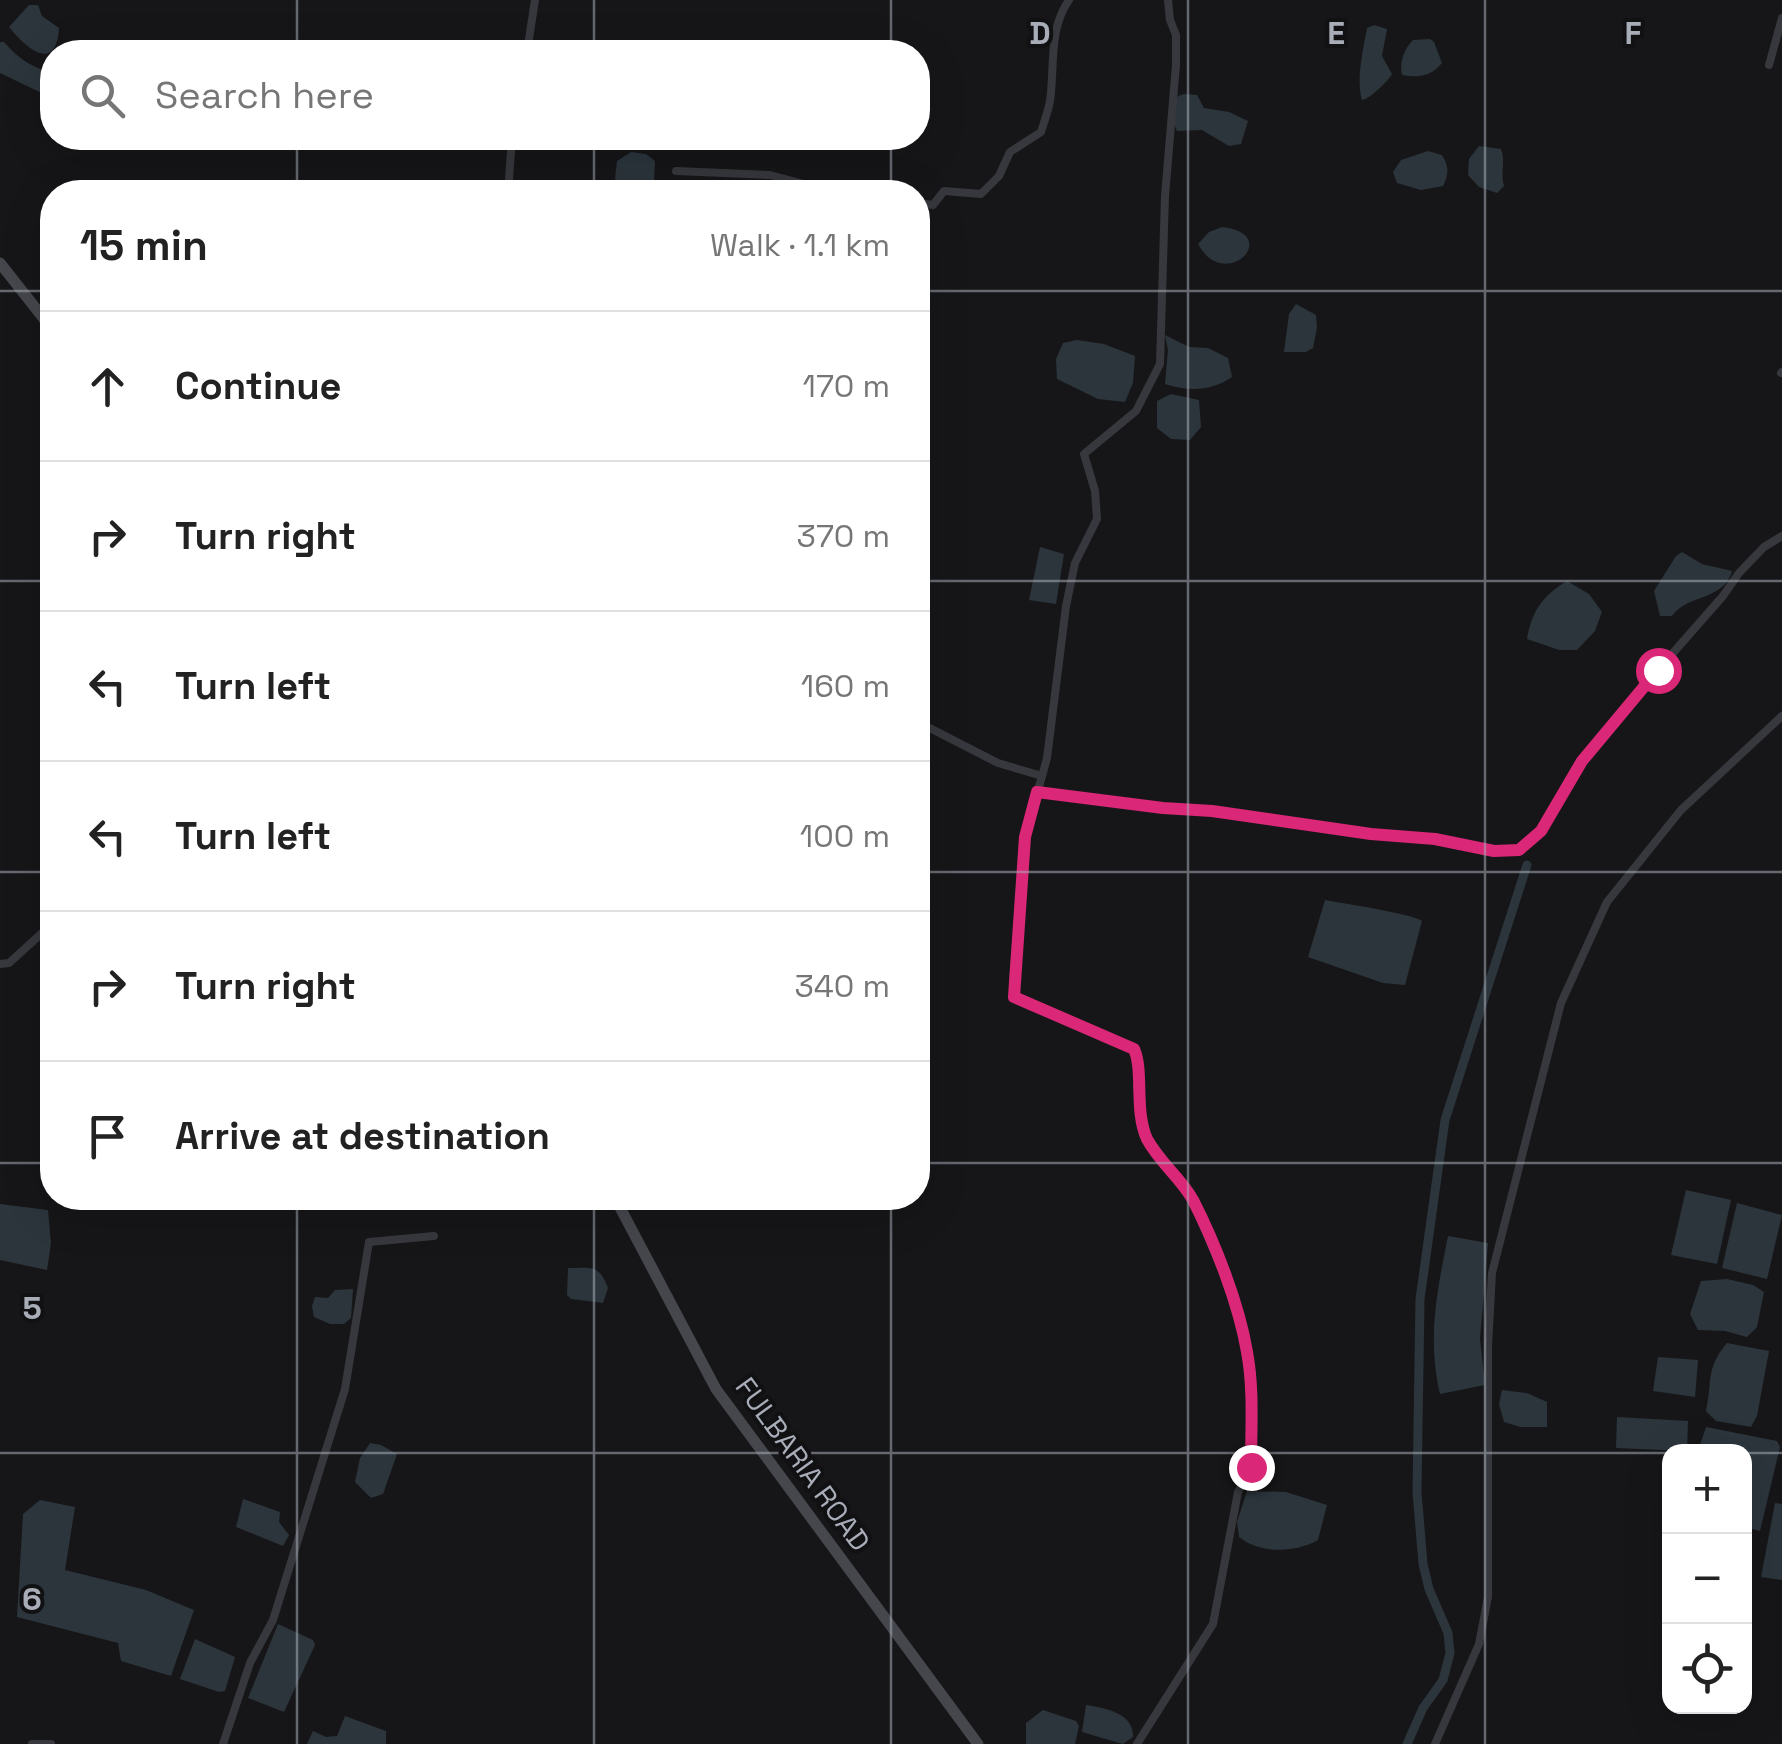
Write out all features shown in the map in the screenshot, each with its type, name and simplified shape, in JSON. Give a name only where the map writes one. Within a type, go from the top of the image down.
[{"type":"main road","points":[[0,264],[40,315]]},
{"type":"main road","name":"FULBARIA ROAD","points":[[621,1210],[716,1389],[978,1744]]},
{"type":"street","points":[[529,40],[535,0]]},
{"type":"street","points":[[930,205],[944,190],[981,194],[999,176],[1010,152],[1041,132],[1050,102],[1054,40],[1068,0]]},
{"type":"street","points":[[1137,1744],[1213,1624],[1238,1492],[1251,1467],[1247,1352],[1227,1282],[1190,1195],[1146,1138],[1134,1049],[1014,997],[1024,852],[1055,711],[1066,606],[1075,563],[1096,520],[1095,491],[1084,454],[1136,411],[1160,364],[1165,196],[1176,65],[1176,35],[1168,0]]},
{"type":"street","points":[[1769,65],[1782,18]]},
{"type":"street","points":[[509,180],[511,150]]},
{"type":"street","points":[[676,171],[770,175],[789,180]]},
{"type":"street","points":[[1037,792],[1435,839],[1494,851],[1519,850],[1541,831],[1582,761],[1739,573],[1764,547],[1782,536]]},
{"type":"street","points":[[1435,1744],[1479,1644],[1488,1597],[1492,1273],[1561,1003],[1607,902],[1681,810],[1782,716]]},
{"type":"street","points":[[930,728],[998,763],[1042,776]]},
{"type":"street","points":[[0,964],[9,963],[40,935]]},
{"type":"street","points":[[223,1744],[250,1663],[274,1620],[345,1388],[369,1242],[434,1236]]},
{"type":"street","points":[[32,1744],[51,1744]]},
{"type":"shaded area","points":[[29,5],[38,5],[42,16],[59,28],[57,40],[40,40],[40,53],[9,27]]},
{"type":"shaded area","points":[[1374,25],[1387,29],[1382,56],[1392,74],[1362,100],[1362,55],[1367,28]]},
{"type":"shaded area","points":[[1430,39],[1442,63],[1425,75],[1402,75],[1402,61],[1413,40]]},
{"type":"shaded area","points":[[0,42],[4,42],[40,69],[40,92],[0,73]]},
{"type":"shaded area","points":[[1197,95],[1204,108],[1229,112],[1248,121],[1241,144],[1229,146],[1202,130],[1177,131],[1174,109],[1178,96]]},
{"type":"shaded area","points":[[1479,146],[1501,149],[1504,186],[1497,193],[1479,187],[1468,175],[1469,159]]},
{"type":"shaded area","points":[[1428,151],[1442,155],[1446,163],[1443,186],[1421,190],[1397,183],[1393,172],[1401,160]]},
{"type":"shaded area","points":[[631,152],[646,154],[655,161],[654,180],[616,180],[617,161]]},
{"type":"shaded area","points":[[1222,227],[1240,232],[1248,240],[1249,249],[1234,262],[1209,258],[1198,244],[1209,232]]},
{"type":"shaded area","points":[[1296,304],[1316,315],[1313,348],[1306,352],[1284,352],[1289,314]]},
{"type":"shaded area","points":[[1165,335],[1189,347],[1208,348],[1228,358],[1232,377],[1200,389],[1165,384]]},
{"type":"shaded area","points":[[1077,340],[1104,344],[1135,356],[1133,383],[1125,402],[1098,399],[1057,379],[1056,359],[1063,343]]},
{"type":"shaded area","points":[[1171,394],[1199,400],[1201,427],[1190,440],[1171,439],[1157,428],[1157,401]]},
{"type":"shaded area","points":[[1040,547],[1064,554],[1056,604],[1029,600]]},
{"type":"shaded area","points":[[1682,552],[1702,564],[1732,571],[1728,581],[1713,593],[1687,604],[1672,616],[1660,616],[1654,591]]},
{"type":"shaded area","points":[[1567,581],[1589,594],[1602,612],[1595,631],[1577,650],[1559,650],[1527,639],[1540,605]]},
{"type":"shaded area","points":[[1325,900],[1422,921],[1405,985],[1383,983],[1308,957]]},
{"type":"shaded area","points":[[1686,1190],[1731,1200],[1717,1264],[1671,1255]]},
{"type":"shaded area","points":[[1737,1203],[1782,1215],[1767,1279],[1722,1268]]},
{"type":"shaded area","points":[[0,1204],[48,1210],[51,1243],[47,1270],[0,1260]]},
{"type":"shaded area","points":[[1448,1236],[1488,1243],[1480,1339],[1485,1385],[1440,1394],[1434,1334]]},
{"type":"shaded area","points":[[568,1268],[598,1271],[608,1288],[603,1303],[571,1299],[567,1295]]},
{"type":"shaded area","points":[[1727,1279],[1764,1292],[1757,1327],[1747,1337],[1698,1330],[1690,1314],[1701,1281]]},
{"type":"shaded area","points":[[353,1289],[351,1318],[344,1324],[330,1324],[314,1317],[315,1297],[328,1298],[335,1290]]},
{"type":"shaded area","points":[[1727,1343],[1769,1351],[1757,1416],[1751,1427],[1716,1421],[1706,1411],[1713,1368]]},
{"type":"shaded area","points":[[1658,1357],[1698,1360],[1695,1397],[1653,1391]]},
{"type":"shaded area","points":[[1502,1390],[1527,1393],[1547,1402],[1547,1427],[1520,1427],[1504,1422],[1499,1404]]},
{"type":"shaded area","points":[[1617,1417],[1688,1421],[1687,1444],[1662,1444],[1662,1450],[1616,1448]]},
{"type":"shaded area","points":[[1706,1427],[1777,1441],[1780,1447],[1760,1531],[1752,1529],[1752,1444],[1700,1444]]},
{"type":"shaded area","points":[[370,1443],[397,1454],[383,1494],[371,1498],[355,1482],[360,1458]]},
{"type":"shaded area","points":[[1247,1491],[1286,1492],[1327,1505],[1318,1540],[1278,1550],[1247,1543],[1239,1537],[1237,1522]]},
{"type":"shaded area","points":[[243,1499],[280,1512],[279,1522],[289,1535],[283,1546],[236,1527]]},
{"type":"shaded area","points":[[40,1500],[75,1507],[65,1570],[146,1590],[194,1610],[171,1676],[121,1661],[118,1643],[17,1617],[23,1514]]},
{"type":"shaded area","points":[[1775,1503],[1782,1504],[1782,1580],[1761,1577]]},
{"type":"shaded area","points":[[278,1624],[313,1640],[315,1645],[284,1712],[248,1698]]},
{"type":"shaded area","points":[[195,1639],[235,1657],[225,1691],[180,1679]]},
{"type":"shaded area","points":[[1086,1705],[1124,1717],[1133,1737],[1123,1744],[1082,1732]]},
{"type":"shaded area","points":[[1043,1710],[1076,1721],[1079,1726],[1075,1744],[1026,1744],[1026,1723]]},
{"type":"shaded area","points":[[345,1716],[386,1731],[386,1744],[307,1744],[313,1731],[326,1737],[337,1736]]},
{"type":"waterway","points":[[1407,1744],[1423,1708],[1443,1680],[1450,1653],[1448,1633],[1423,1564],[1417,1492],[1420,1299],[1445,1120],[1527,865]]},
{"type":"route","points":[[1251,1467],[1247,1352],[1212,1240],[1190,1195],[1146,1138],[1134,1049],[1014,997],[1025,837],[1037,792],[1435,839],[1494,851],[1519,850],[1541,831],[1582,761],[1658,670]]}]
